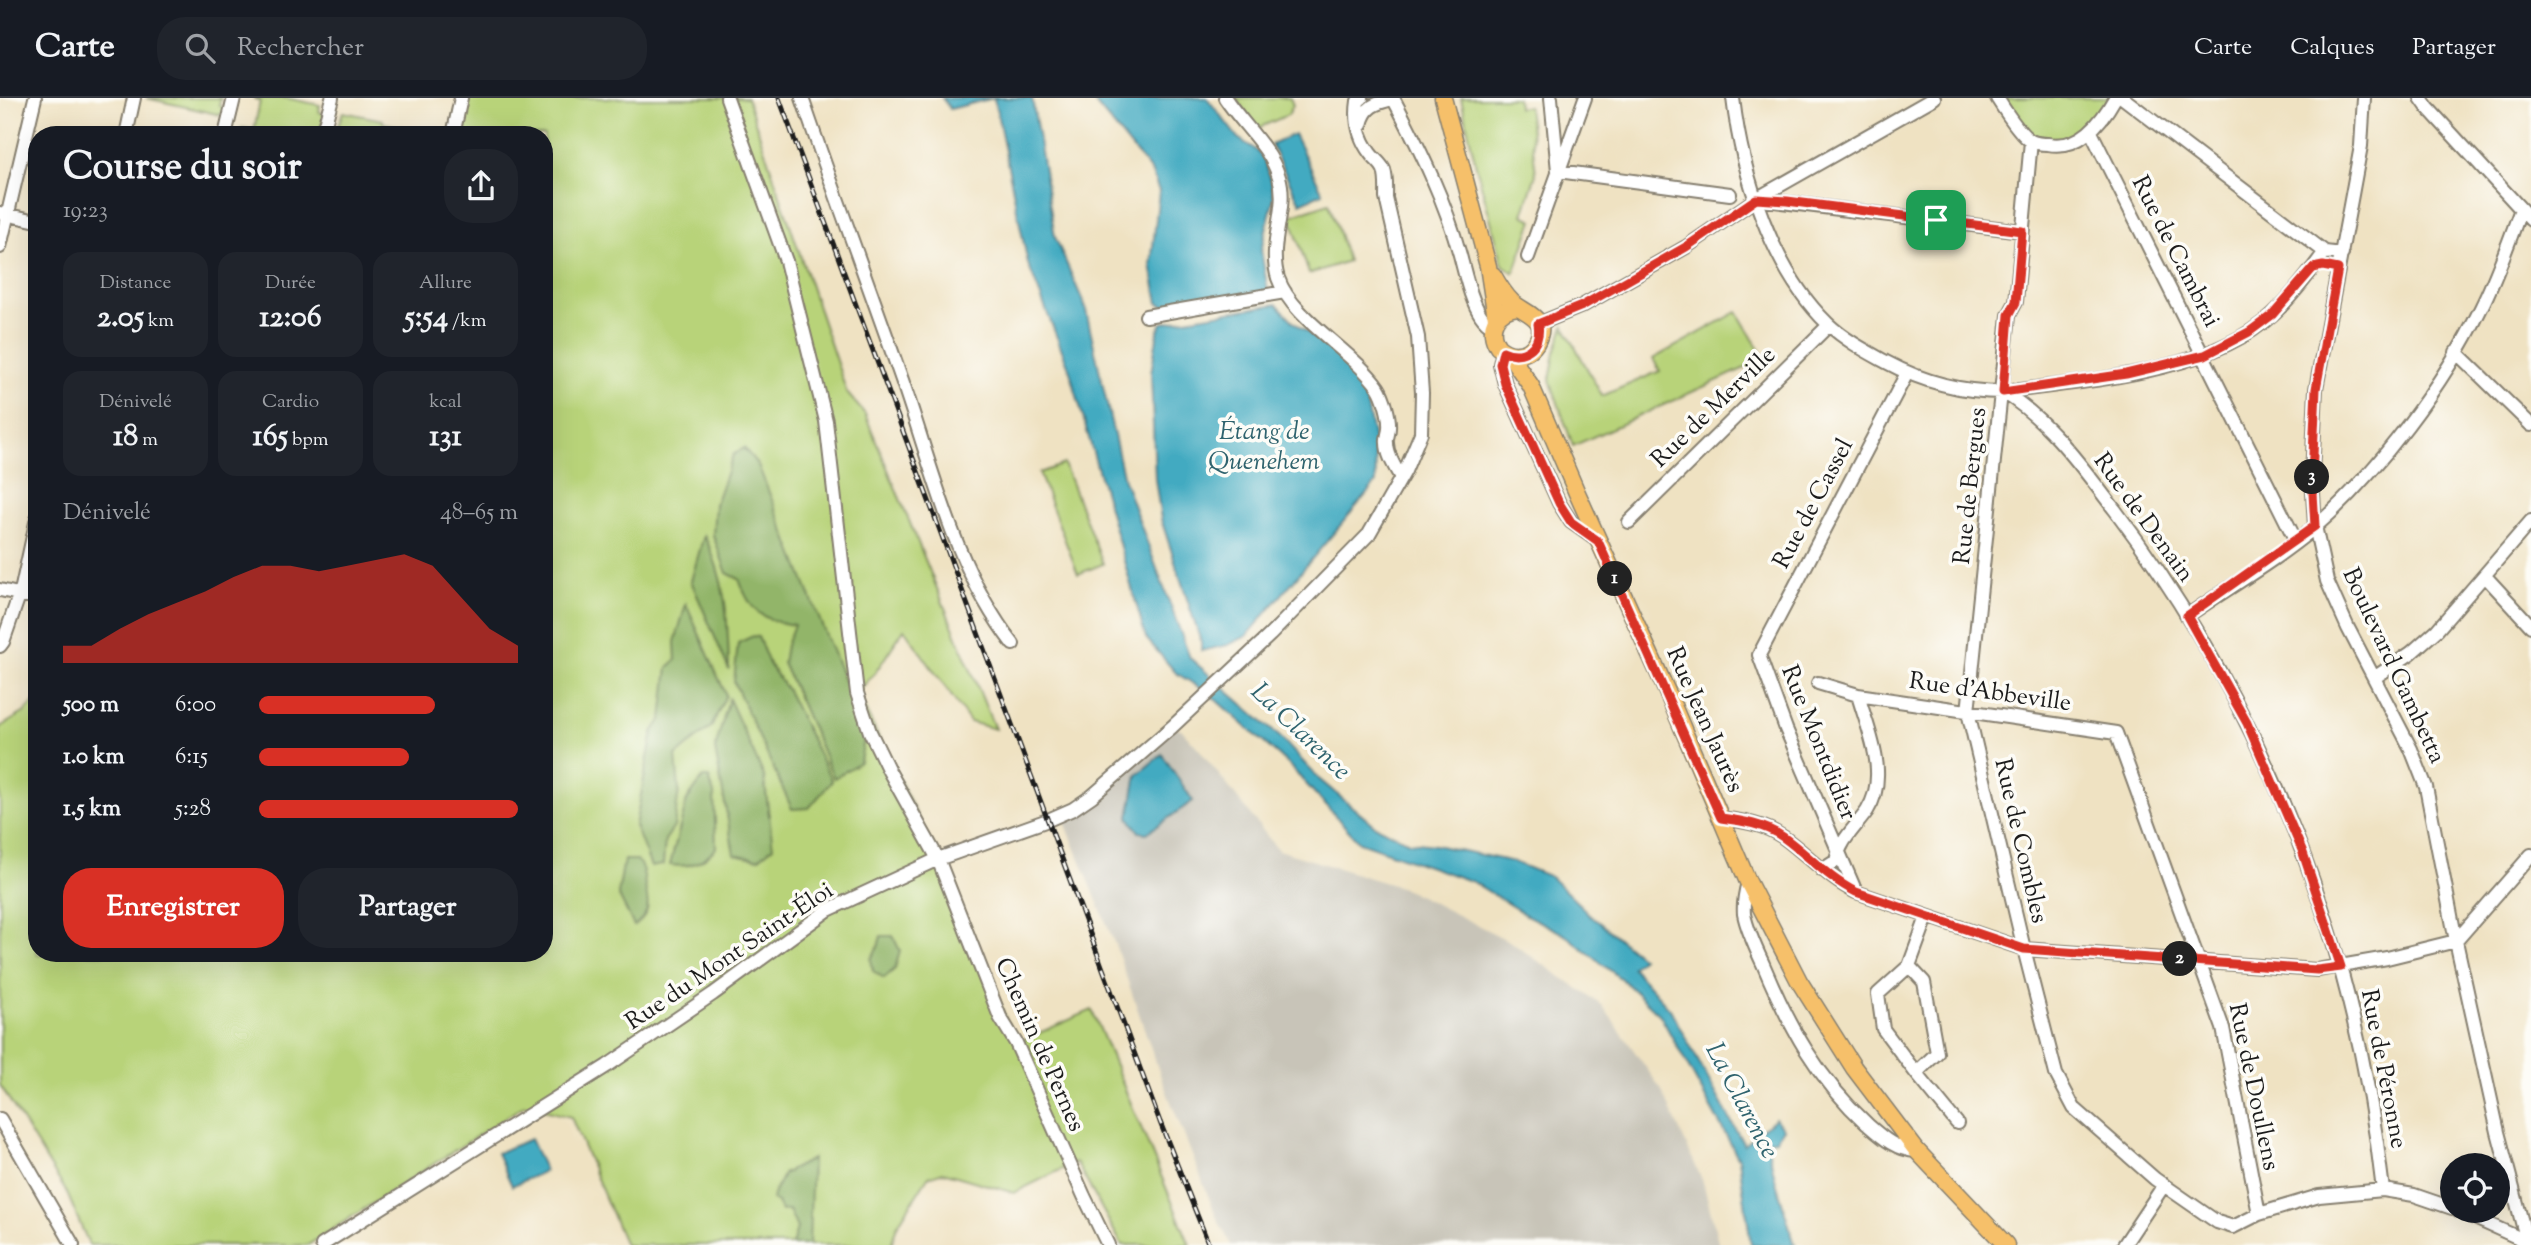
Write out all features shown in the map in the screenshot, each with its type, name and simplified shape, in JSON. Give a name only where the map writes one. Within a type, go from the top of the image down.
[{"type":"main road","points":[[1443,98],[1488,266],[1495,342],[1506,352],[1522,354],[1533,347],[1539,337],[1538,324],[1531,313],[1518,307],[1503,293],[1488,266]]},
{"type":"main road","points":[[1494,322],[1503,311],[1518,307]]},
{"type":"main road","name":"Rue Jean Jaurès","points":[[1531,386],[1533,347]]},
{"type":"main road","name":"Rue Jean Jaurès","points":[[1506,352],[1531,386],[1748,882],[1799,981],[1854,1068],[1917,1151],[2006,1245]]},
{"type":"street","points":[[0,247],[4,214],[35,98]]},
{"type":"street","points":[[127,126],[134,98]]},
{"type":"street","points":[[227,126],[234,98]]},
{"type":"street","points":[[324,126],[332,98]]},
{"type":"street","points":[[455,126],[461,98]]},
{"type":"street","name":"Chemin de Pernes","points":[[727,98],[786,261],[827,421],[857,693],[870,732],[889,771],[938,859],[1000,1017],[1016,1043],[1108,1245]]},
{"type":"street","points":[[802,98],[903,382],[921,442],[973,583],[1013,645]]},
{"type":"street","points":[[1225,98],[1269,157],[1279,178],[1281,198],[1273,249],[1278,276],[1285,292],[1325,335],[1358,362],[1380,390],[1390,425],[1387,443],[1391,460],[1401,478]]},
{"type":"street","points":[[1362,98],[1358,101],[1355,118],[1371,156],[1382,167],[1385,177],[1387,198],[1418,337],[1422,393],[1421,433],[1401,478]]},
{"type":"street","points":[[1551,98],[1558,171]]},
{"type":"street","points":[[1528,257],[1586,98]]},
{"type":"street","points":[[1733,98],[1738,131],[1756,199],[1781,261],[1800,291],[1829,325],[1862,349],[1907,373],[1945,387],[2003,392],[2126,374],[2205,355],[2249,332],[2272,315],[2325,252]]},
{"type":"street","points":[[1538,324],[1582,306],[1686,247],[1756,199],[1934,98]]},
{"type":"street","points":[[1997,98],[2031,141],[2052,145],[2071,143],[2091,132],[2106,115],[2115,98]]},
{"type":"street","points":[[2123,98],[2325,252],[2342,254]]},
{"type":"street","name":"Boulevard Gambetta","points":[[2364,98],[2361,146],[2316,389],[2312,477],[2315,526],[2327,581],[2411,749],[2426,787],[2498,1132],[2529,1242]]},
{"type":"street","points":[[2421,98],[2531,220]]},
{"type":"street","points":[[1359,132],[1363,114],[1370,106],[1393,99],[1424,159],[1450,222],[1482,319],[1494,322]]},
{"type":"street","name":"Rue de Cambrai","points":[[2091,132],[2296,541]]},
{"type":"street","name":"Rue de Bergues","points":[[1968,712],[2009,315],[2016,302],[2031,141]]},
{"type":"street","points":[[1558,171],[1730,194]]},
{"type":"street","points":[[1756,199],[2022,231]]},
{"type":"street","points":[[2187,616],[2315,526],[2365,475],[2396,438],[2456,352],[2493,284],[2521,209]]},
{"type":"street","points":[[4,214],[28,219]]},
{"type":"street","points":[[2313,268],[2323,266],[2338,269]]},
{"type":"street","points":[[1146,316],[1285,292]]},
{"type":"street","name":"Rue de Merville","points":[[1629,522],[1829,325]]},
{"type":"street","points":[[1506,352],[1500,364],[1505,384],[1559,503],[1571,522],[1598,541]]},
{"type":"street","points":[[2456,352],[2531,425]]},
{"type":"street","name":"Rue de Cassel","points":[[1759,654],[1907,373]]},
{"type":"street","name":"Rue de Denain","points":[[2003,392],[2050,430],[2136,537],[2187,616],[2247,723]]},
{"type":"street","name":"Rue du Mont Saint-Éloi","points":[[323,1245],[607,1066],[828,911],[938,859],[1048,820],[1073,809],[1092,796],[1270,635],[1369,534],[1401,478]]},
{"type":"street","points":[[2374,678],[2411,653],[2437,630],[2531,521]]},
{"type":"street","points":[[0,646],[19,593],[28,556]]},
{"type":"street","points":[[2485,576],[2531,626]]},
{"type":"street","points":[[0,590],[28,596]]},
{"type":"street","name":"Rue Montdidier","points":[[1759,654],[1786,729],[1856,892]]},
{"type":"street","name":"Rue d'Abbeville","points":[[1818,683],[1858,695],[2116,733]]},
{"type":"street","points":[[1838,848],[1868,809],[1877,789],[1876,759],[1858,695]]},
{"type":"street","name":"Rue de Combles","points":[[1968,712],[2056,1074],[2074,1108],[2164,1185],[2217,1222],[2233,1227],[2259,1214]]},
{"type":"street","name":"Rue de Péronne","points":[[2247,723],[2302,850],[2341,967],[2367,1080],[2383,1190]]},
{"type":"street","name":"Rue de Doullens","points":[[2116,733],[2223,1028],[2259,1214]]},
{"type":"street","points":[[1721,818],[1752,822],[1781,836],[1838,883],[1856,892],[2024,949],[2317,970],[2456,941],[2531,855]]},
{"type":"street","name":"Rue Montdidier","points":[[1822,870],[1836,861],[1838,848]]},
{"type":"street","name":"Rue Jean Jaurès","points":[[1748,882],[1744,915],[1775,993],[1814,1066],[1842,1101],[1886,1141],[1906,1151],[1917,1151]]},
{"type":"street","points":[[1927,917],[1909,966],[1878,994],[1882,1029],[1957,1123]]},
{"type":"street","points":[[1909,966],[1924,982],[1937,1053],[1916,1073]]},
{"type":"street","points":[[0,1119],[73,1245]]},
{"type":"street","points":[[2124,1245],[2164,1185]]},
{"type":"street","points":[[2259,1214],[2319,1196],[2383,1190],[2414,1195],[2440,1204]]},
{"type":"street","points":[[2486,1223],[2529,1242]]},
{"type":"shaded area","points":[[1172,727],[1181,729],[1199,749],[1278,850],[1406,889],[1509,941],[1602,1005],[1661,1089],[1703,1182],[1719,1245],[1231,1245],[1217,1218],[1161,1077],[1116,947],[1062,815]]},
{"type":"green space","points":[[146,98],[221,98],[219,105],[223,107],[221,115]]},
{"type":"green space","points":[[254,98],[286,98],[320,105],[319,112],[325,114],[322,126],[255,126],[260,101]]},
{"type":"green space","points":[[464,98],[747,98],[847,393],[865,414],[995,729],[970,722],[904,629],[875,673],[857,693],[938,859],[1016,1043],[1092,1010],[1190,1245],[1122,1245],[1076,1162],[1014,1193],[943,1172],[928,1177],[897,1226],[891,1245],[625,1245],[571,1117],[525,1105],[308,1245],[89,1245],[67,1193],[0,1085],[0,727],[28,709],[28,962],[553,962],[553,126],[456,126]]},
{"type":"green space","points":[[1235,98],[1290,98],[1293,105],[1288,115],[1258,128]]},
{"type":"green space","points":[[1461,98],[1517,98],[1518,108],[1528,106],[1536,174],[1523,215],[1533,220],[1514,273],[1503,265]]},
{"type":"green space","points":[[2001,98],[2110,98],[2090,126],[2070,139],[2032,137]]},
{"type":"green space","points":[[343,112],[383,120],[383,123],[398,126],[338,126]]},
{"type":"green space","points":[[1329,203],[1348,261],[1309,274],[1290,216]]},
{"type":"green space","points":[[1737,312],[1765,359],[1573,446],[1550,380],[1555,352],[1564,326],[1602,396],[1660,371],[1653,359]]},
{"type":"green space","points":[[744,448],[758,465],[865,733],[860,762],[834,778],[783,663],[786,645],[794,625],[765,617],[752,606],[739,579],[727,573],[713,535],[715,504],[733,455]]},
{"type":"green space","points":[[1064,464],[1103,564],[1078,574],[1039,473]]},
{"type":"green space","points":[[704,535],[722,585],[727,617],[729,670],[691,581]]},
{"type":"green space","points":[[686,604],[726,695],[712,726],[676,756],[679,790],[674,827],[665,840],[663,865],[651,867],[635,826],[653,732],[662,719],[668,667],[676,660],[675,642]]},
{"type":"green space","points":[[753,636],[758,637],[769,664],[787,690],[832,781],[809,808],[792,809],[734,682],[738,643]]},
{"type":"green space","points":[[729,699],[764,776],[773,847],[758,859],[734,854],[715,749]]},
{"type":"green space","points":[[703,778],[709,778],[714,794],[716,848],[695,863],[684,866],[670,865],[687,800]]},
{"type":"green space","points":[[624,860],[637,860],[640,864],[647,898],[646,913],[634,926],[618,894]]},
{"type":"green space","points":[[881,936],[893,936],[900,951],[895,969],[884,978],[873,971],[871,959]]},
{"type":"green space","points":[[812,1159],[809,1245],[792,1245],[797,1228],[789,1210],[781,1211],[772,1200],[783,1174]]},
{"type":"water","points":[[942,98],[994,98],[950,109]]},
{"type":"water","points":[[994,98],[1032,98],[1055,237],[1085,306],[1124,480],[1190,658],[1281,738],[1320,780],[1375,826],[1409,842],[1514,862],[1551,877],[1589,914],[1642,958],[1632,967],[1670,1009],[1744,1145],[1775,1118],[1783,1129],[1776,1139],[1766,1140],[1795,1245],[1751,1245],[1739,1159],[1660,1015],[1625,982],[1564,934],[1526,915],[1473,882],[1359,842],[1288,764],[1207,692],[1176,673],[1146,638],[1069,368],[1028,264]]},
{"type":"water","points":[[1094,98],[1207,98],[1238,138],[1263,157],[1274,198],[1261,250],[1268,291],[1165,306],[1158,303],[1151,265],[1159,191],[1151,171],[1095,103]]},
{"type":"water","points":[[1294,134],[1323,193],[1300,203],[1271,145]]},
{"type":"water","name":"Étang de Quenehem","points":[[1277,304],[1293,321],[1350,365],[1367,405],[1375,444],[1376,483],[1247,636],[1228,645],[1201,651],[1201,642],[1161,519],[1155,479],[1151,373],[1158,331],[1162,323]]},
{"type":"water","points":[[1162,754],[1193,801],[1147,833],[1139,832],[1129,817],[1137,775]]},
{"type":"water","points":[[530,1139],[545,1171],[512,1186],[497,1153]]},
{"type":"railway","points":[[779,98],[1160,1122],[1209,1245]]},
{"type":"route","points":[[1756,199],[1936,220],[2022,231],[2016,302],[2009,315],[2003,392],[2126,374],[2205,355],[2249,332],[2272,315],[2313,268],[2323,266],[2338,269],[2316,389],[2312,477],[2315,526],[2187,616],[2247,723],[2302,850],[2341,967],[2317,970],[2024,949],[1856,892],[1838,883],[1781,836],[1752,822],[1721,818],[1598,541],[1571,522],[1531,445],[1502,374],[1500,364],[1503,351],[1515,355],[1528,351],[1539,337],[1538,324],[1582,306],[1686,247],[1756,199]]},
{"type":"water label","name":"La Clarence","points":[[1300,732]]},
{"type":"water label","name":"La Clarence","points":[[1741,1101]]}]
